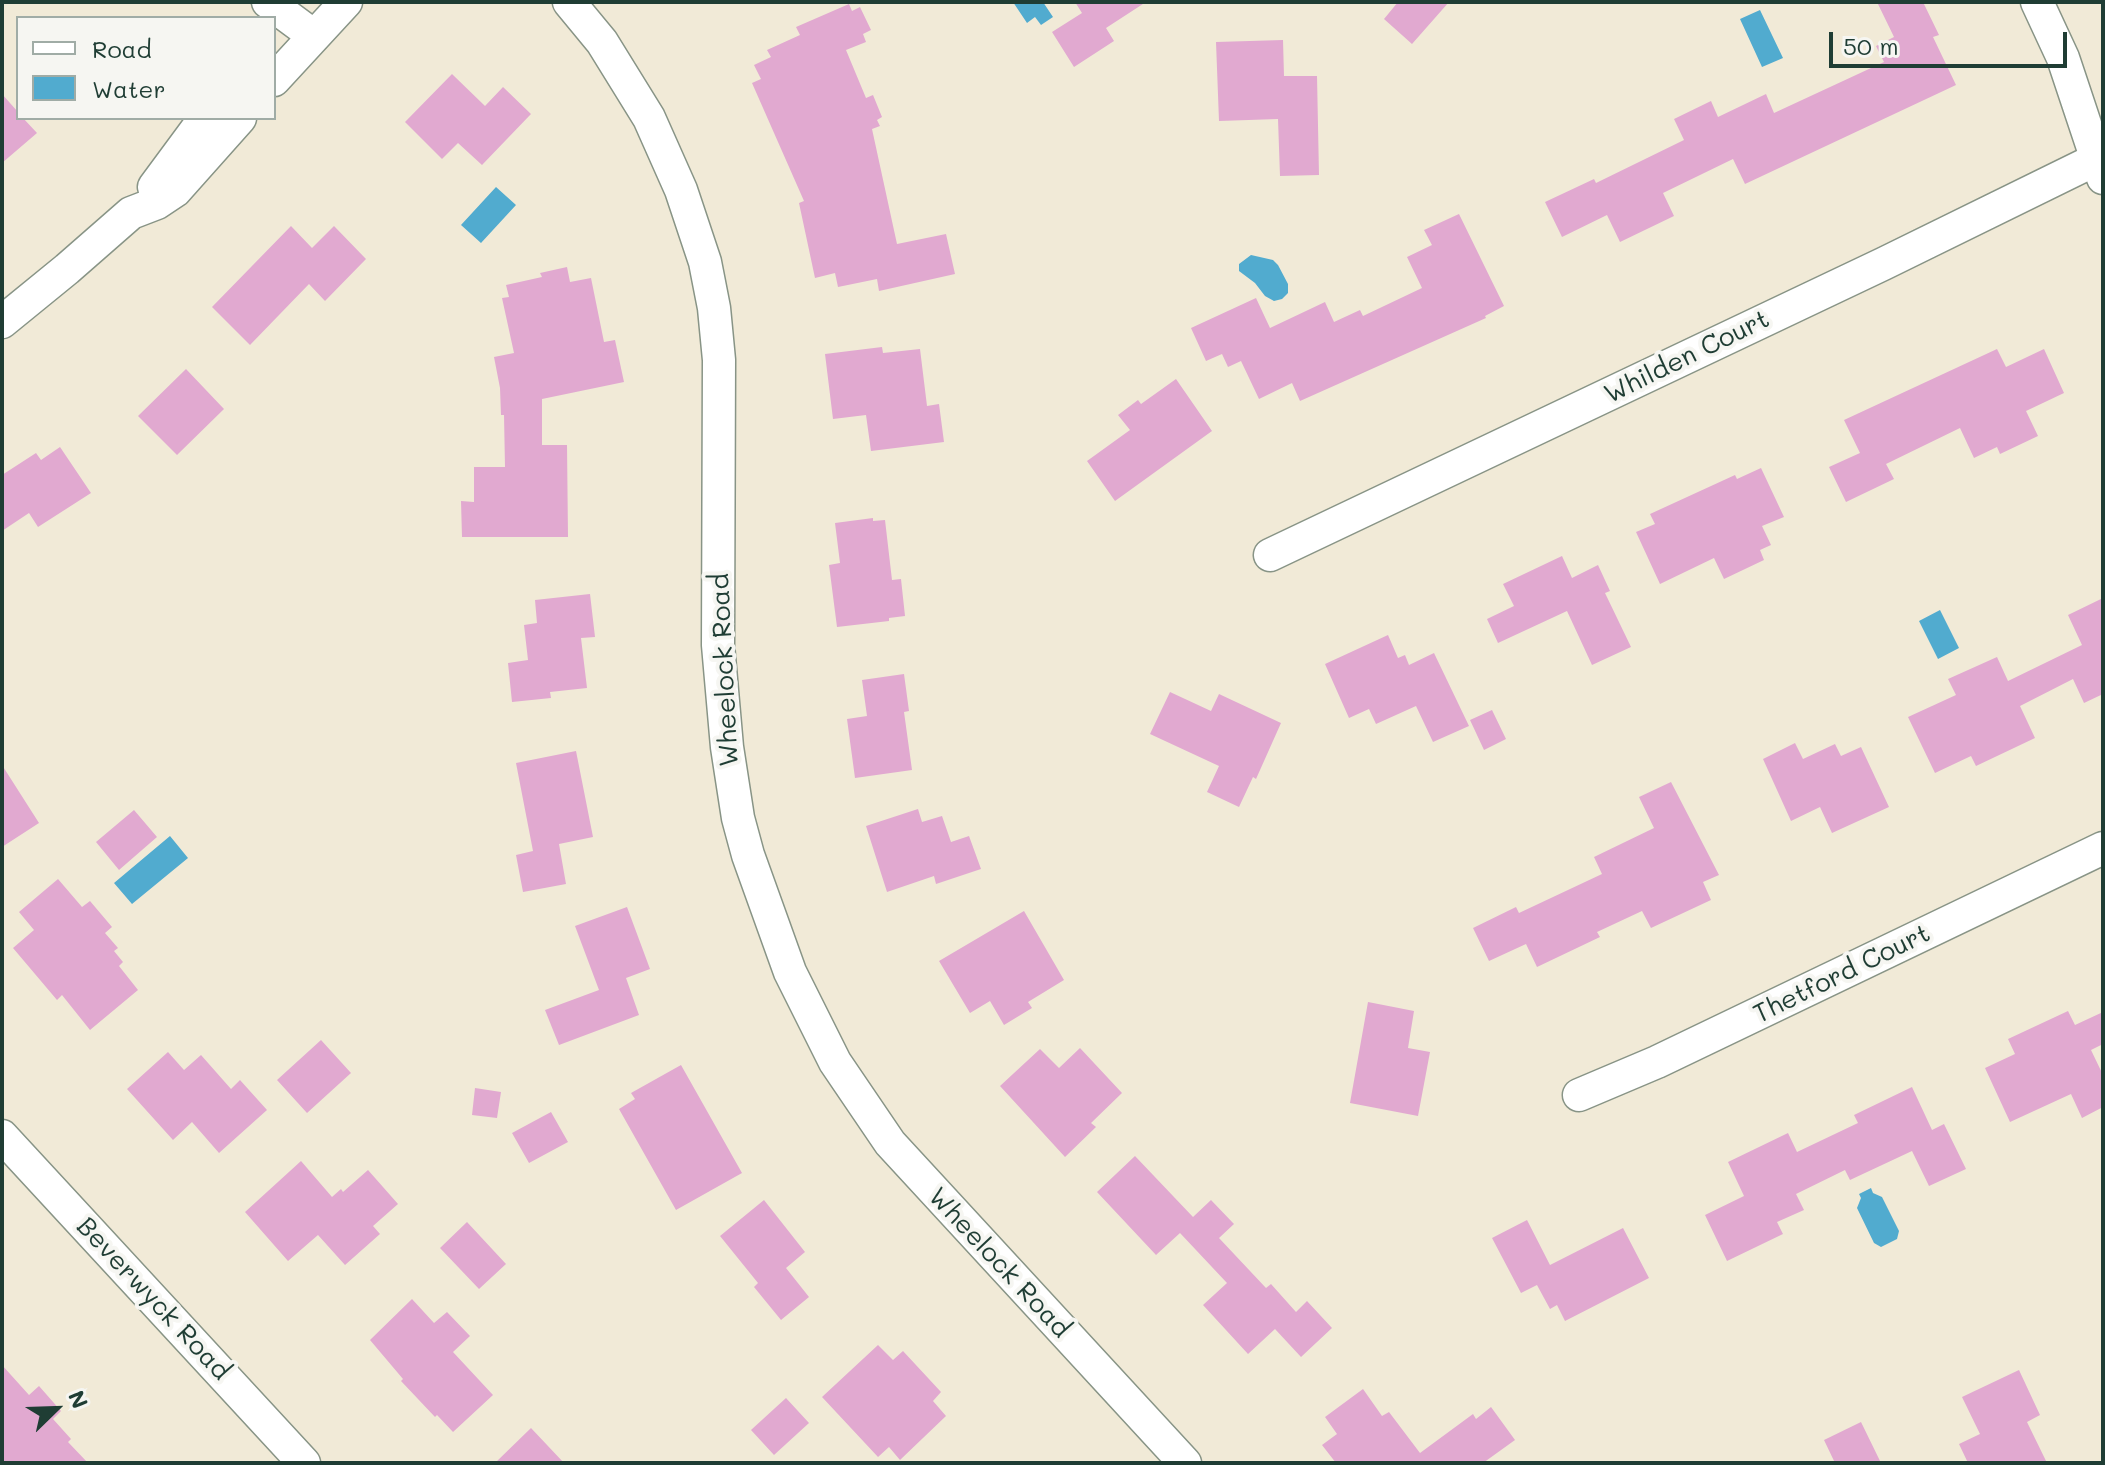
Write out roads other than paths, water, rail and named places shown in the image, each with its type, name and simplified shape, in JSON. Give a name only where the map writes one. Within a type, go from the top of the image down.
[{"type":"street","points":[[265,2],[314,36]]},
{"type":"street","points":[[276,78],[346,2]]},
{"type":"street","name":"Wheelock Road","points":[[569,2],[602,42],[649,118],[681,190],[705,262],[719,360],[718,645],[724,726],[745,843],[790,972],[835,1062],[890,1143],[1185,1463]]},
{"type":"street","points":[[2037,2],[2063,58],[2101,164]]},
{"type":"street","points":[[131,213],[143,182],[181,120]]},
{"type":"street","points":[[2,322],[131,213],[157,184],[204,120]]},
{"type":"street","points":[[131,213],[157,203],[175,191],[238,120]]},
{"type":"street","name":"Whilden Court","points":[[1270,555],[1856,276],[2101,164]]},
{"type":"street","name":"Thetford Court","points":[[1579,1095],[1635,1073],[2103,848]]},
{"type":"street","name":"Beverwyck Road","points":[[2,1136],[304,1463]]},
{"type":"water","points":[[1013,2],[1043,2],[1053,17],[1041,25],[1035,17],[1027,23]]},
{"type":"water","points":[[1760,10],[1783,58],[1762,67],[1740,19]]},
{"type":"water","points":[[496,187],[516,205],[481,243],[461,225]]},
{"type":"water","points":[[1251,255],[1273,260],[1278,265],[1288,284],[1288,293],[1282,299],[1274,301],[1265,296],[1255,283],[1239,271],[1239,264]]},
{"type":"water","points":[[1940,610],[1959,648],[1938,659],[1919,621]]},
{"type":"water","points":[[170,836],[188,858],[132,904],[114,883]]},
{"type":"water","points":[[1871,1188],[1873,1193],[1882,1197],[1899,1231],[1897,1239],[1881,1247],[1874,1243],[1857,1208],[1861,1198],[1859,1194]]}]
